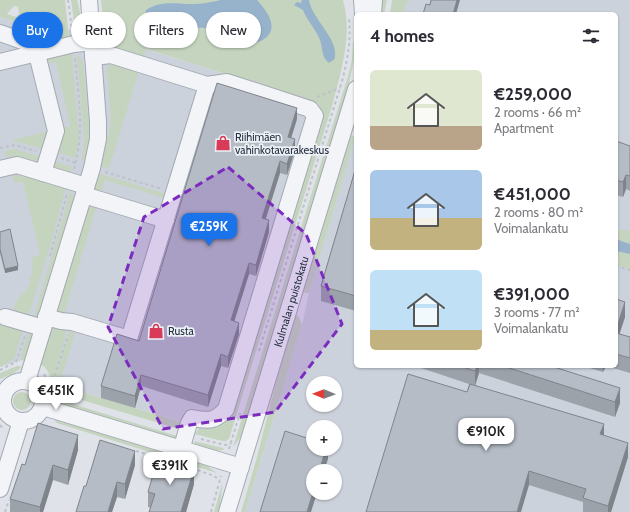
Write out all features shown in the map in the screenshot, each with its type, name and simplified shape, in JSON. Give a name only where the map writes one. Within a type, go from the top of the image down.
[{"type":"street","points":[[18,379],[36,385],[41,391],[43,399],[42,407],[36,417],[29,421],[21,421],[2,415],[4,395],[7,388],[18,379],[45,323],[85,191],[98,139],[97,103],[89,0]]},
{"type":"street","points":[[362,0],[363,12]]},
{"type":"street","points":[[373,12],[374,0]]},
{"type":"street","points":[[0,33],[31,44],[37,54],[56,131],[43,173]]},
{"type":"street","points":[[0,62],[74,44],[208,85],[227,82],[310,109],[315,116],[226,409],[220,416],[213,419],[206,420],[192,418],[183,442]]},
{"type":"street","points":[[5,317],[45,323],[61,321],[72,322],[129,339],[208,85]]},
{"type":"street","name":"Kulmalan puistokatu","points":[[227,512],[352,88]]},
{"type":"street","points":[[0,169],[17,165],[43,173],[85,191],[166,220]]},
{"type":"street","points":[[42,407],[183,442],[241,467]]},
{"type":"street","points":[[0,489],[21,421]]},
{"type":"path","points":[[299,105],[309,100],[352,88]]},
{"type":"path","points":[[618,267],[630,270]]},
{"type":"path","points":[[49,385],[52,384],[72,322]]},
{"type":"path","points":[[0,370],[16,362],[18,379],[42,369],[54,393],[58,397],[66,399]]},
{"type":"path","points":[[2,415],[9,436],[16,438]]},
{"type":"path","points":[[183,442],[225,445],[231,444]]},
{"type":"path","points":[[132,450],[214,476],[220,480]]},
{"type":"highlighted area","points":[[228,167],[306,234],[342,324],[275,412],[163,429],[108,327],[144,217]]},
{"type":"shaded area","points":[[408,0],[630,0],[630,512],[245,512],[302,325],[309,293],[354,139],[354,368],[618,368],[618,12],[404,12]]},
{"type":"shaded area","points":[[0,17],[12,21],[12,48],[63,48],[63,30],[71,30],[71,48],[122,48],[143,59],[145,49],[319,104],[320,109],[225,420],[220,426],[210,429],[202,428],[59,385],[45,367],[40,364],[22,360],[0,367]]},
{"type":"green space","points":[[0,0],[65,0],[69,38],[63,39],[63,12],[19,12],[18,7],[14,6],[7,14],[12,16],[12,21],[0,17]]},
{"type":"green space","points":[[71,0],[77,0],[80,12],[73,12]]},
{"type":"green space","points":[[101,0],[343,0],[347,27],[345,53],[332,106],[229,439],[226,441],[195,434],[199,428],[216,427],[222,424],[225,420],[320,109],[319,104],[146,49],[143,59],[116,50],[113,48],[126,48],[126,12],[102,12]]},
{"type":"green space","points":[[378,0],[387,0],[384,12],[377,12]]},
{"type":"green space","points":[[392,0],[408,0],[404,12],[390,12]]},
{"type":"green space","points":[[354,42],[354,60],[346,97],[261,376],[240,438],[233,447],[348,76]]},
{"type":"green space","points":[[72,53],[79,136],[75,158],[56,152],[62,128],[70,126],[56,62],[47,63],[48,58]]},
{"type":"green space","points":[[77,55],[83,61],[90,133],[87,162],[82,160],[84,139]]},
{"type":"green space","points":[[112,63],[137,70],[138,74],[109,169],[100,166],[111,119],[107,69]]},
{"type":"green space","points":[[49,131],[44,149],[17,142],[14,143],[13,140]]},
{"type":"green space","points":[[350,135],[354,137],[354,140],[309,293],[301,292]]},
{"type":"green space","points":[[14,149],[41,157],[40,163],[35,164],[10,156],[6,157],[5,151]]},
{"type":"green space","points":[[53,161],[72,167],[70,174],[52,169]]},
{"type":"green space","points":[[18,173],[66,187],[51,244],[29,314],[27,315],[15,311],[13,308],[21,294],[23,295],[31,282],[29,280],[33,267],[33,257],[40,255],[23,182],[15,183],[13,180],[14,174]]},
{"type":"green space","points":[[97,173],[166,194],[165,198],[105,180],[101,193],[92,190]]},
{"type":"green space","points":[[71,190],[75,201],[40,316],[34,317]]},
{"type":"green space","points":[[87,206],[93,206],[96,208],[64,314],[55,312]]},
{"type":"green space","points":[[618,229],[630,231],[630,244],[618,239]]},
{"type":"green space","points":[[618,251],[630,254],[630,269],[618,266]]},
{"type":"green space","points":[[298,315],[302,325],[245,512],[241,512],[257,457],[290,327],[293,318]]},
{"type":"green space","points":[[5,324],[22,329],[23,331],[14,359],[0,367],[0,325]]},
{"type":"green space","points":[[51,327],[67,331],[52,382],[47,369],[40,364]]},
{"type":"green space","points":[[70,331],[75,333],[59,385],[181,422],[179,429],[58,393],[53,384]]},
{"type":"green space","points":[[29,332],[33,335],[26,361],[22,360],[21,355]]},
{"type":"green space","points":[[17,366],[22,367],[14,373],[0,379],[0,373]]},
{"type":"green space","points":[[22,392],[28,395],[31,401],[28,407],[22,410],[16,407],[13,401],[16,395]]},
{"type":"green space","points":[[63,401],[177,436],[175,439],[60,405]]},
{"type":"green space","points":[[56,418],[206,465],[217,473],[60,424],[55,422]]},
{"type":"green space","points":[[194,441],[223,448],[224,450],[214,451],[196,446]]},
{"type":"green space","points":[[223,481],[219,512],[214,512]]},
{"type":"water","points":[[221,0],[257,0],[268,14],[271,25],[269,35],[261,41],[261,12],[206,12],[206,28],[198,28],[198,12],[146,12],[146,10],[151,7],[169,3],[200,4]]},
{"type":"water","points":[[302,0],[309,0],[311,7],[333,43],[335,58],[329,63],[323,55],[318,36],[303,10],[294,5],[297,2],[301,3]]},
{"type":"water","points":[[618,239],[630,244],[630,254],[618,251]]},
{"type":"building","points":[[431,0],[457,0],[454,12],[424,12],[426,4],[430,5]]},
{"type":"building","points":[[217,83],[297,108],[288,137],[295,139],[287,164],[280,161],[262,218],[269,220],[256,265],[249,263],[231,320],[239,323],[228,357],[221,354],[208,395],[141,375],[135,396],[101,386],[117,334],[139,341]]},
{"type":"building","points":[[618,142],[630,146],[630,176],[626,175],[623,182],[618,181]]},
{"type":"building","points":[[354,174],[354,295],[321,286]]},
{"type":"building","points":[[10,229],[18,266],[5,269],[0,249],[0,232]]},
{"type":"building","points":[[618,300],[625,302],[618,324]]},
{"type":"building","points":[[618,334],[630,337],[630,358],[618,355]]},
{"type":"building","points":[[466,368],[476,368],[475,371]]},
{"type":"building","points":[[509,368],[557,368],[620,388],[615,402]]},
{"type":"building","points":[[408,374],[467,392],[470,384],[604,424],[600,434],[628,443],[608,506],[583,498],[586,489],[529,471],[517,512],[366,512]]},
{"type":"building","points":[[38,423],[78,435],[68,470],[53,465],[40,507],[10,499],[22,464],[25,465]]},
{"type":"building","points":[[285,431],[306,438],[306,456],[324,456],[321,464],[306,464],[306,500],[311,500],[307,512],[260,512]]},
{"type":"building","points":[[100,440],[135,451],[125,484],[117,482],[108,512],[76,512],[84,486],[86,486]]},
{"type":"building","points":[[158,458],[194,469],[181,512],[149,512],[155,494],[148,492]]},
{"type":"place","name":"Riihimäen vahinkotavarakeskus","points":[[223,143]]},
{"type":"place","name":"Rusta","points":[[156,331]]}]
